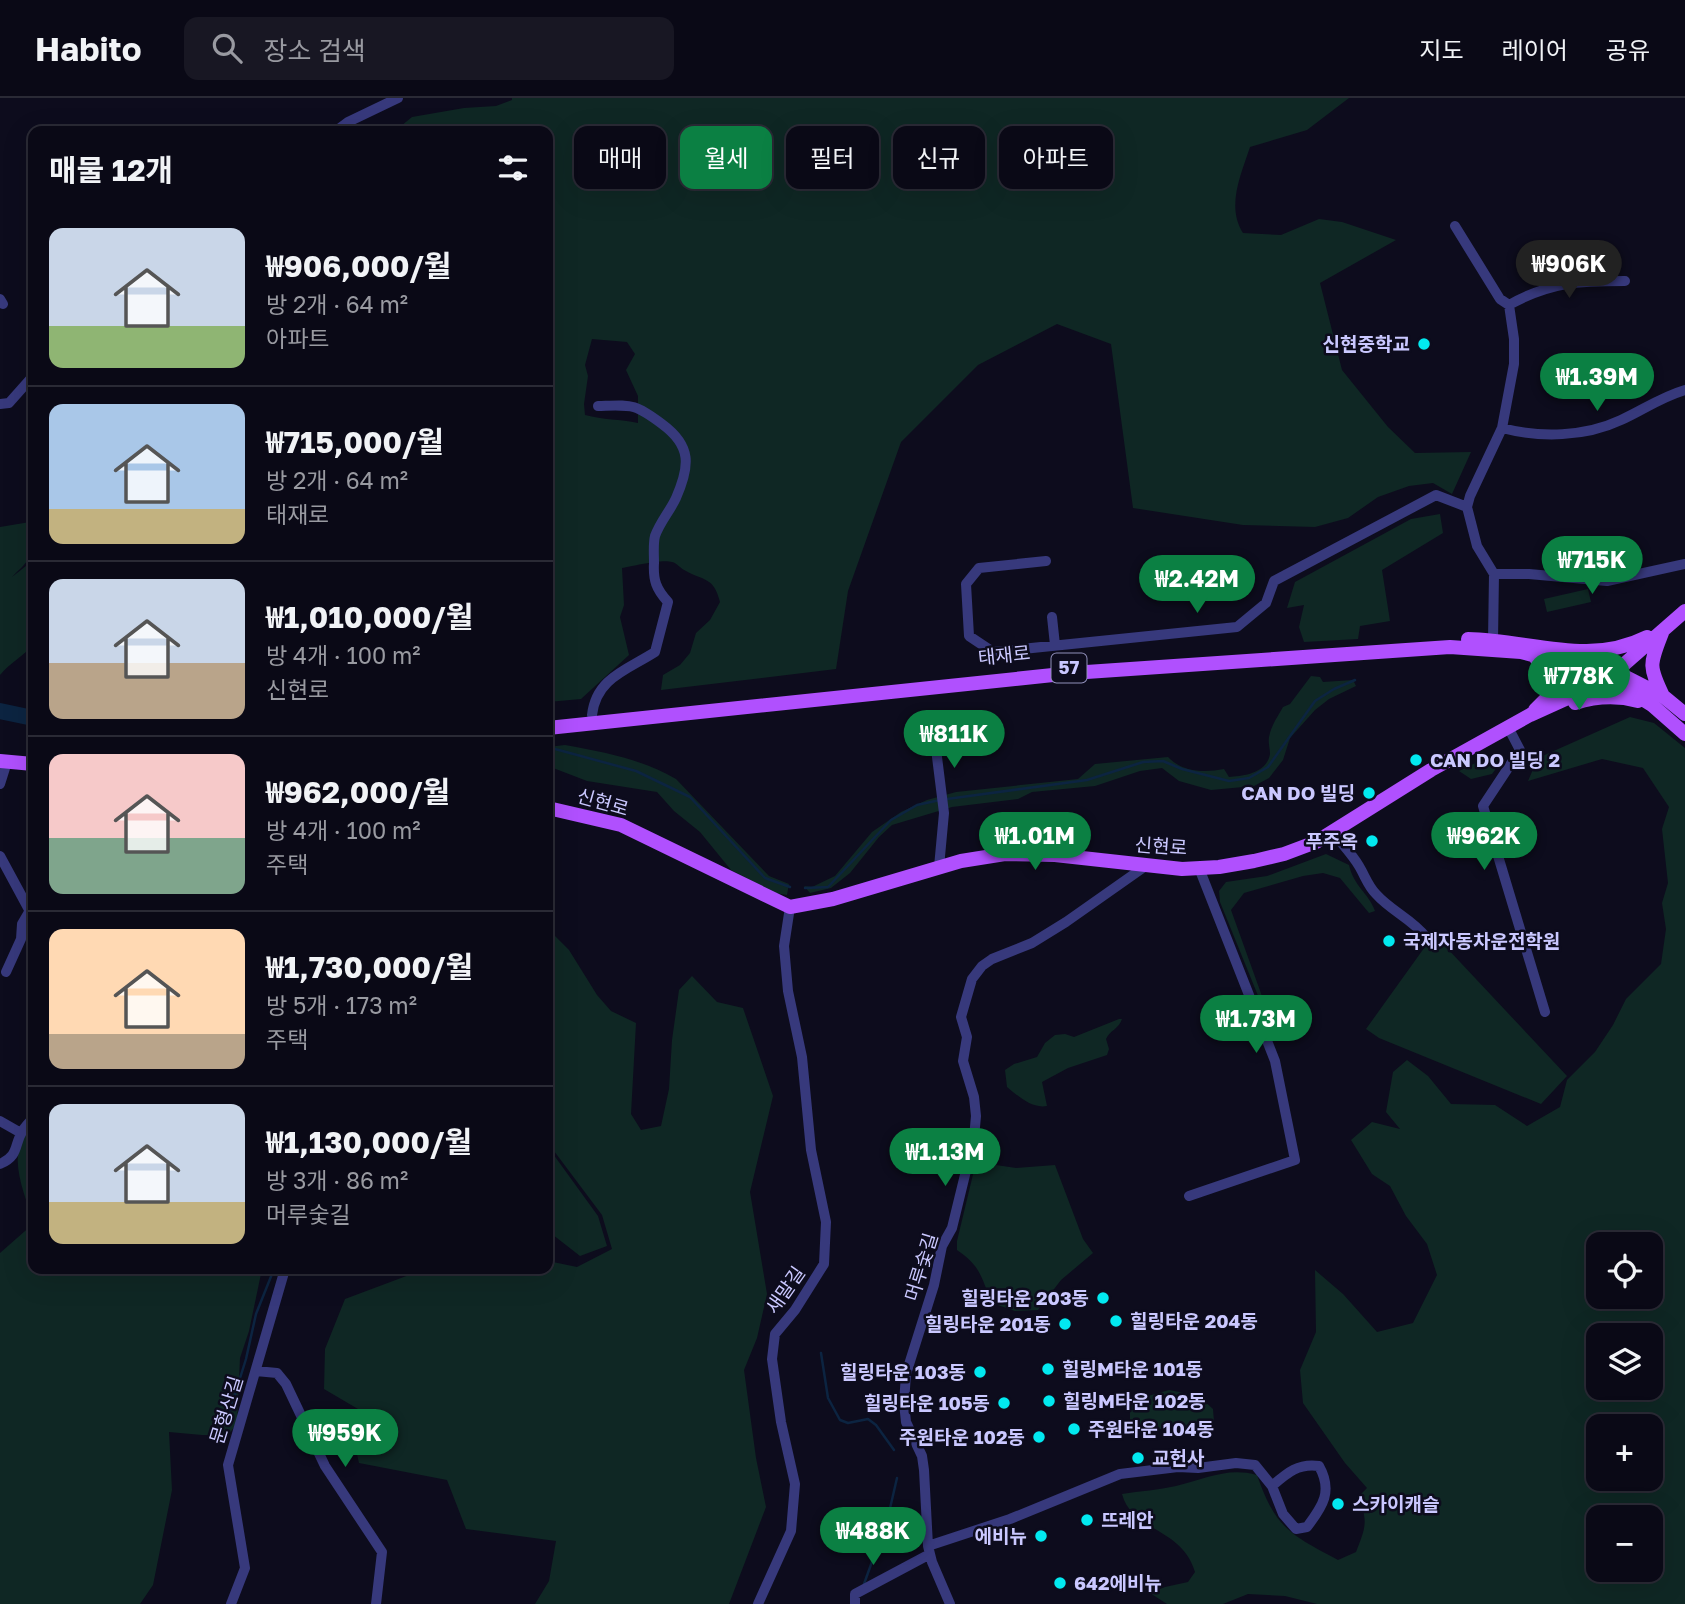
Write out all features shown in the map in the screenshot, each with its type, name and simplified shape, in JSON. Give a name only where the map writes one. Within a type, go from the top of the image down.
[{"type":"main road","name":"신현로","points":[[553,809],[621,825],[790,907],[833,899],[961,861],[1005,855],[1055,855],[1199,868],[1230,865],[1284,854],[1316,842],[1430,770],[1530,715],[1611,676],[1685,611]]},
{"type":"main road","points":[[1432,643],[1452,639],[1493,639],[1530,649],[1605,651],[1631,645],[1664,628]]},
{"type":"main road","points":[[1530,715],[1605,696],[1657,700],[1651,665],[1664,628]]},
{"type":"main road","name":"태재로","points":[[553,719],[1071,668],[1432,643],[1491,644],[1530,649],[1589,666],[1611,676]]},
{"type":"main road","name":"태재로","points":[[553,727],[1147,667],[1450,647],[1530,649]]},
{"type":"main road","points":[[1530,649],[1551,678],[1551,694],[1530,715]]},
{"type":"main road","name":"57","points":[[1611,676],[1685,714]]},
{"type":"main road","name":"57","points":[[1657,700],[1685,734]]},
{"type":"main road","points":[[2,764],[28,766]]},
{"type":"street","points":[[343,126],[398,98]]},
{"type":"street","points":[[1455,226],[1500,299],[1509,305],[1514,339],[1514,365],[1502,428],[1467,507],[1477,546],[1494,574],[1493,639]]},
{"type":"street","points":[[1509,305],[1531,292],[1582,280],[1625,281]]},
{"type":"street","points":[[0,404],[9,403],[28,382]]},
{"type":"street","points":[[1502,428],[1522,433],[1591,431],[1621,420],[1665,396],[1685,390]]},
{"type":"street","points":[[592,715],[594,700],[600,690],[614,676],[655,652],[668,602],[657,590],[654,538],[675,500],[684,475],[687,456],[678,435],[632,405],[598,406]]},
{"type":"street","points":[[1046,561],[979,568],[966,584],[969,636],[993,652],[1237,627],[1266,603],[1274,581],[1436,495],[1467,507]]},
{"type":"street","points":[[1494,574],[1529,574],[1608,581],[1685,564]]},
{"type":"street","points":[[1052,617],[1055,645]]},
{"type":"street","points":[[1508,727],[1520,750],[1483,806],[1545,1012]]},
{"type":"street","points":[[936,749],[944,813],[939,867]]},
{"type":"street","points":[[0,784],[2,764]]},
{"type":"street","points":[[1332,831],[1358,864],[1376,894],[1387,906],[1417,925],[1426,937]]},
{"type":"street","points":[[0,856],[28,908]]},
{"type":"street","name":"머루숯길","points":[[950,1604],[929,1550],[925,1470],[922,1456],[906,1422],[904,1403],[906,1374],[934,1285],[942,1246],[952,1228],[974,1138],[974,1097],[963,1061],[967,1037],[961,1017],[972,979],[982,966],[1057,928],[1147,865]]},
{"type":"street","points":[[1189,1196],[1295,1160],[1275,1061],[1199,868]]},
{"type":"street","name":"새말길","points":[[758,1604],[791,1531],[795,1484],[780,1422],[772,1359],[775,1334],[795,1310],[824,1264],[827,1222],[811,1150],[802,1057],[788,991],[784,946],[790,907]]},
{"type":"street","points":[[6,972],[21,939],[22,925],[28,918]]},
{"type":"street","points":[[0,1121],[21,1133]]},
{"type":"street","points":[[0,1164],[18,1148],[21,1133],[28,1124]]},
{"type":"street","name":"문형산길","points":[[232,1604],[245,1568],[228,1465],[284,1274]]},
{"type":"street","points":[[256,1371],[277,1374],[286,1384],[325,1466],[382,1552],[376,1604]]},
{"type":"street","points":[[855,1604],[855,1594],[929,1550],[1120,1474],[1178,1467],[1198,1468],[1245,1463],[1255,1465],[1272,1486],[1283,1514],[1296,1529],[1307,1527],[1321,1509],[1326,1479],[1319,1466],[1308,1465],[1292,1469],[1272,1486]]},
{"type":"green space","points":[[512,98],[1349,98],[1307,130],[1250,147],[1235,201],[1238,223],[1243,233],[1281,235],[1319,219],[1342,222],[1396,240],[1320,283],[1342,370],[1388,427],[1415,453],[1471,452],[1452,494],[1433,483],[1409,486],[1378,497],[1348,518],[1315,527],[1243,525],[1133,508],[1111,344],[1057,324],[978,365],[901,442],[848,591],[836,669],[661,690],[663,675],[680,665],[690,653],[696,633],[710,620],[720,602],[715,588],[708,581],[674,563],[655,562],[622,568],[624,605],[620,617],[629,655],[581,699],[553,702],[553,126],[401,126],[412,117],[464,108],[496,106]],"holes":[[[592,339],[627,342],[635,354],[626,370],[638,396],[638,423],[585,415],[588,376],[585,365]]]},
{"type":"green space","points":[[1440,514],[1443,533],[1382,570],[1390,621],[1360,626],[1358,639],[1304,642],[1299,627],[1304,605],[1287,608],[1295,582],[1411,519]]},
{"type":"green space","points":[[28,522],[28,560],[12,577],[28,564],[28,650],[0,675],[0,527]]},
{"type":"green space","points":[[1588,589],[1591,602],[1547,612],[1544,599]]},
{"type":"green space","points":[[1311,676],[1320,677],[1323,682],[1353,680],[1356,686],[1329,699],[1315,710],[1290,738],[1283,760],[1269,778],[1254,786],[1211,790],[1179,781],[1162,768],[1140,771],[1095,786],[1032,792],[1018,799],[952,807],[892,825],[850,873],[831,888],[810,893],[804,886],[812,887],[835,876],[872,832],[901,812],[927,800],[956,792],[1078,779],[1095,764],[1168,757],[1180,766],[1194,770],[1224,769],[1229,777],[1254,772],[1268,760],[1270,733],[1283,707],[1290,704]]},
{"type":"green space","points":[[1630,717],[1654,723],[1685,748],[1685,1604],[1317,1604],[1285,1596],[1248,1594],[1223,1604],[1167,1604],[1150,1593],[1188,1582],[1195,1572],[1189,1557],[1180,1546],[1136,1516],[1127,1506],[1122,1494],[1170,1487],[1226,1473],[1257,1475],[1278,1519],[1296,1536],[1338,1560],[1356,1552],[1364,1525],[1364,1512],[1358,1497],[1367,1488],[1345,1463],[1303,1403],[1300,1370],[1316,1332],[1315,1270],[1343,1294],[1377,1332],[1413,1323],[1437,1275],[1427,1244],[1406,1216],[1390,1186],[1372,1174],[1351,1140],[1372,1122],[1400,1129],[1386,1112],[1393,1072],[1407,1060],[1428,1076],[1451,1104],[1495,1105],[1527,1126],[1560,1107],[1567,1080],[1595,1052],[1626,999],[1661,964],[1666,929],[1662,903],[1668,883],[1662,829],[1669,807],[1643,768],[1602,759],[1528,781],[1538,758]]},
{"type":"green space","points":[[565,745],[636,761],[676,779],[769,876],[789,884],[787,895],[775,893],[731,870],[700,832],[674,811],[657,792],[587,781],[553,768],[553,746]]},
{"type":"green space","points":[[1496,753],[1501,762],[1492,774],[1471,779],[1459,771]]},
{"type":"green space","points":[[1326,854],[1349,865],[1354,879],[1375,911],[1369,913],[1340,878],[1323,873],[1244,893],[1231,910],[1267,1010],[1263,1008],[1220,902],[1219,891],[1226,882],[1267,876]]},
{"type":"green space","points":[[553,934],[569,950],[597,995],[611,1011],[636,1023],[631,1114],[641,1130],[661,1126],[669,1089],[679,990],[692,976],[717,1002],[743,1008],[773,1096],[750,1192],[767,1294],[757,1338],[744,1370],[756,1458],[766,1507],[729,1604],[535,1604],[549,1581],[556,1541],[466,1529],[447,1480],[359,1463],[352,1433],[358,1409],[324,1389],[325,1349],[345,1299],[412,1274],[553,1274],[553,1262],[577,1267],[612,1249],[602,1215],[553,1150]]},
{"type":"green space","points":[[1432,937],[1445,946],[1567,1076],[1541,1104],[1379,1038],[1366,1029]]},
{"type":"green space","points":[[1122,1019],[1121,1022],[1106,1039],[1109,1049],[1107,1055],[1068,1068],[1042,1082],[1047,1106],[1031,1104],[1007,1087],[1005,1070],[1014,1064],[1037,1057],[1045,1043],[1055,1035],[1074,1037]]},
{"type":"green space","points":[[28,1133],[28,1205],[18,1160],[24,1137]]},
{"type":"green space","points":[[553,1154],[598,1216],[607,1246],[580,1256],[553,1235]]},
{"type":"green space","points":[[976,1162],[1016,1168],[1055,1165],[1083,1239],[1093,1253],[1061,1280],[1038,1310],[1015,1311],[992,1303],[976,1268],[957,1250]]},
{"type":"green space","points":[[28,1228],[28,1274],[261,1274],[249,1331],[240,1358],[237,1424],[228,1435],[169,1432],[172,1490],[153,1585],[140,1604],[0,1604],[0,1253]]},
{"type":"green space","points":[[1169,1390],[1203,1401],[1213,1409],[1214,1422],[1130,1433],[1130,1408],[1134,1400]]},
{"type":"waterway","points":[[947,799],[1087,780],[1143,762],[1163,761],[1182,769],[1229,781],[1249,778],[1268,767],[1315,701],[1355,680]]},
{"type":"waterway","points":[[0,711],[28,717]]},
{"type":"waterway","points":[[555,749],[636,771],[690,797],[765,878],[790,887]]},
{"type":"waterway","points":[[805,888],[828,887],[891,820],[917,805],[940,800]]},
{"type":"waterway","points":[[226,1423],[246,1359],[256,1314],[272,1274]]},
{"type":"waterway","points":[[821,1353],[828,1398],[840,1420],[848,1423],[868,1419],[876,1425],[894,1450]]},
{"type":"waterway","points":[[864,1584],[888,1517],[897,1478]]},
{"type":"place","name":"신현중학교","points":[[1424,344]]},
{"type":"place","name":"CAN DO 빌딩 2","points":[[1416,760]]},
{"type":"place","name":"CAN DO 빌딩","points":[[1369,793]]},
{"type":"place","name":"푸주옥","points":[[1372,841]]},
{"type":"place","name":"국제자동차운전학원","points":[[1389,941]]},
{"type":"place","name":"힐링타운 203동","points":[[1103,1298]]},
{"type":"place","name":"힐링타운 204동","points":[[1116,1321]]},
{"type":"place","name":"힐링타운 201동","points":[[1065,1324]]},
{"type":"place","name":"힐링M타운 101동","points":[[1048,1369]]},
{"type":"place","name":"힐링타운 103동","points":[[980,1372]]},
{"type":"place","name":"힐링M타운 102동","points":[[1049,1401]]},
{"type":"place","name":"힐링타운 105동","points":[[1004,1403]]},
{"type":"place","name":"주원타운 104동","points":[[1074,1429]]},
{"type":"place","name":"주원타운 102동","points":[[1039,1437]]},
{"type":"place","name":"교헌사","points":[[1138,1458]]},
{"type":"place","name":"스카이캐슬","points":[[1338,1504]]},
{"type":"place","name":"뜨레안","points":[[1087,1520]]},
{"type":"place","name":"에비뉴","points":[[1041,1536]]},
{"type":"place","name":"642에비뉴","points":[[1060,1583]]}]
